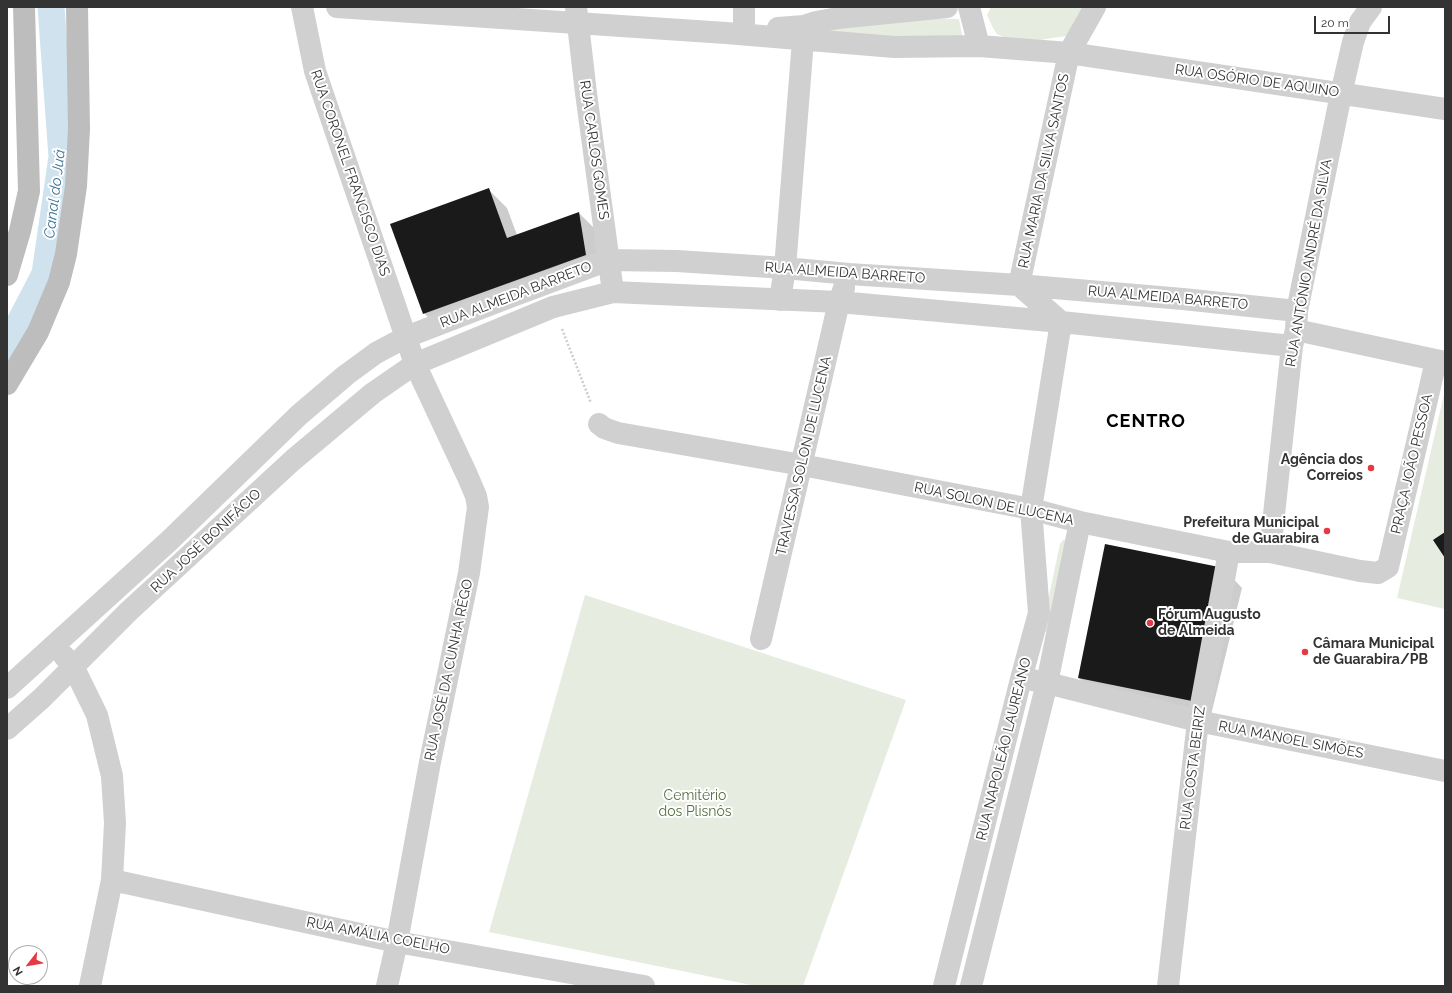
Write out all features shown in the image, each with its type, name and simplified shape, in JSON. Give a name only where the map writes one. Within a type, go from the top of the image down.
[{"type":"street","points":[[7,276],[20,231],[29,191],[24,7]]},
{"type":"street","points":[[7,384],[38,332],[59,282],[66,254],[76,186],[79,129],[77,7]]},
{"type":"street","name":"RUA CORONEL FRANCISCO DIAS","points":[[302,7],[315,71],[415,364]]},
{"type":"street","points":[[337,7],[577,15],[735,32],[804,26],[838,18],[947,7]]},
{"type":"street","points":[[735,32],[744,7]]},
{"type":"street","points":[[969,7],[980,46]]},
{"type":"street","name":"RUA MARIA DA SILVA SANTOS","points":[[1061,322],[1019,285],[1069,53],[1095,7]]},
{"type":"street","name":"RUA ANTÓNIO ANDRÉ DA SILVA","points":[[1270,552],[1295,329],[1341,94],[1353,42],[1360,22],[1371,7]]},
{"type":"street","name":"RUA CARLOS GOMES","points":[[577,15],[613,292]]},
{"type":"street","name":"RUA OSÓRIO DE AQUINO","points":[[735,32],[803,40],[894,47],[980,46],[1069,53],[1445,109]]},
{"type":"street","points":[[780,300],[785,268],[803,40]]},
{"type":"street","name":"RUA ALMEIDA BARRETO","points":[[406,337],[609,260],[677,261],[1019,285],[1183,299],[1295,329],[1441,362]]},
{"type":"street","name":"TRAVESSA SOLON DE LUCENA","points":[[761,639],[839,302],[849,274]]},
{"type":"street","name":"RUA ALMEIDA BARRETO","points":[[415,364],[554,307],[613,292],[839,302],[1061,322],[1295,329]]},
{"type":"street","name":"RUA NAPOLEÃO LAUREANO","points":[[944,986],[1039,613],[1031,509],[1061,322]]},
{"type":"street","name":"RUA JOSÉ BONIFÁCIO","points":[[7,688],[54,644],[169,542],[311,405],[346,374],[376,352],[406,337]]},
{"type":"street","name":"PRAÇA JOÃO PESSOA","points":[[1388,567],[1441,362]]},
{"type":"street","name":"RUA JOSÉ BONIFÁCIO","points":[[7,729],[42,698],[130,611],[298,455],[373,393],[415,364]]},
{"type":"street","name":"RUA JOSÉ DA CUNHA RÊGO","points":[[387,986],[398,942],[430,762],[469,573],[478,507],[476,496],[467,475],[415,364]]},
{"type":"street","name":"RUA SOLON DE LUCENA","points":[[600,424],[604,428],[618,433],[802,465],[1031,509],[1080,522],[1229,552],[1270,552],[1360,571],[1378,573],[1388,567]]},
{"type":"street","name":"RUA NAPOLEÃO LAUREANO","points":[[971,986],[1047,683],[1080,522]]},
{"type":"street","points":[[169,542],[186,560]]},
{"type":"street","name":"RUA COSTA BEIRIZ","points":[[1168,986],[1198,721],[1229,552]]},
{"type":"street","points":[[54,644],[73,666],[96,715],[112,776],[115,823],[112,880],[90,986]]},
{"type":"street","name":"RUA MANOEL SIMÕES","points":[[1021,679],[1047,683],[1198,721],[1445,771]]},
{"type":"street","name":"RUA AMÁLIA COELHO","points":[[112,880],[398,942],[644,986]]},
{"type":"path","points":[[554,307],[600,424]]},
{"type":"green space","points":[[991,7],[1089,7],[1067,36],[1032,41],[1004,37],[997,34],[987,15]]},
{"type":"green space","points":[[914,18],[959,19],[963,40],[913,41],[812,29]]},
{"type":"green space","points":[[1445,390],[1445,609],[1397,598]]},
{"type":"green space","points":[[1063,540],[1066,540],[1048,632],[1045,632],[1042,629],[1060,544]]},
{"type":"green space","name":"Cemitério dos Plisnôs","points":[[585,595],[906,700],[803,986],[756,986],[489,932]]},
{"type":"building","points":[[489,188],[507,238],[579,212],[586,255],[423,314],[390,224]]},
{"type":"building","points":[[1445,532],[1445,558],[1433,540]]},
{"type":"building","name":"Fórum Augusto de Almeida","points":[[1105,544],[1224,568],[1192,701],[1078,678]]},
{"type":"waterway","name":"Canal do Juá","points":[[7,347],[45,274],[62,157],[51,7]]},
{"type":"place","name":"Agência dos Correios","points":[[1371,468]]},
{"type":"place","name":"Prefeitura Municipal de Guarabira","points":[[1327,531]]},
{"type":"place","name":"Fórum Augusto de Almeida","points":[[1150,623]]},
{"type":"place","name":"Câmara Municipal de Guarabira/PB","points":[[1305,652]]},
{"type":"district","name":"CENTRO","points":[[1146,422]]}]
